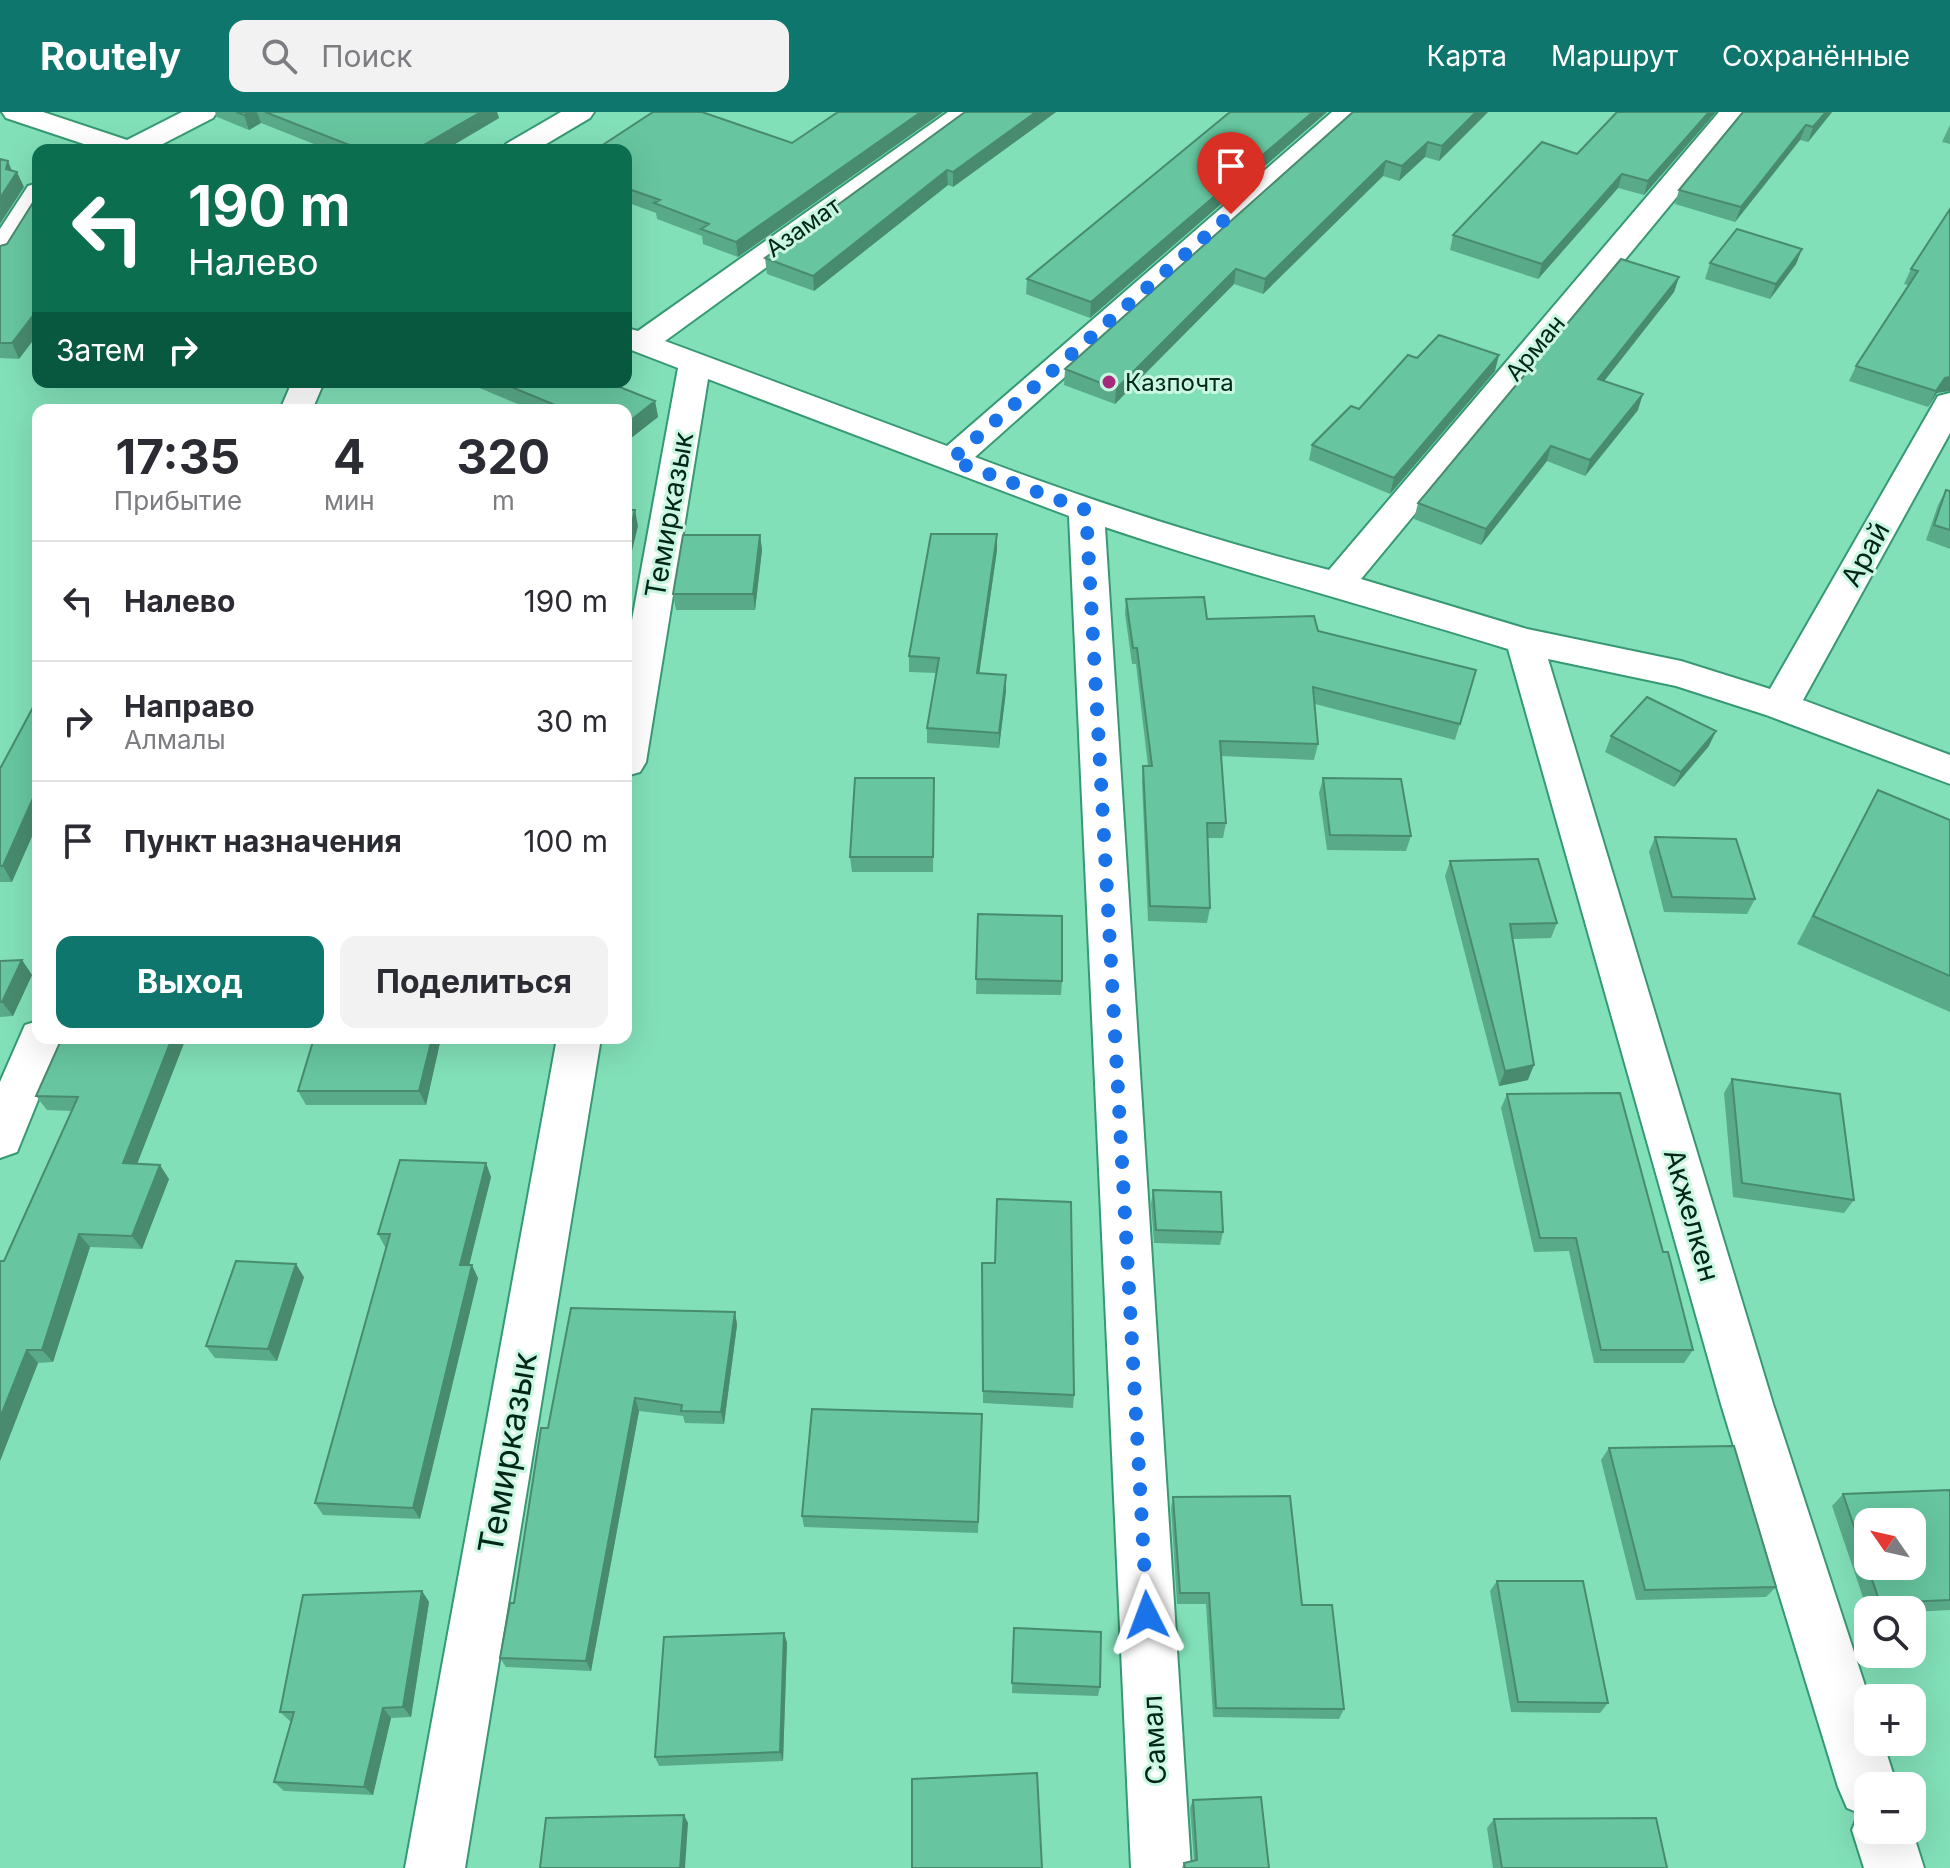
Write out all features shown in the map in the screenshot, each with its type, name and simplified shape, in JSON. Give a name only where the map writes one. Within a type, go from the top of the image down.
[{"type":"street","points":[[16,112],[70,141]]},
{"type":"street","points":[[141,144],[203,112]]},
{"type":"street","points":[[526,144],[580,112]]},
{"type":"street","name":"Азамат","points":[[633,340],[966,112]]},
{"type":"street","points":[[951,460],[1348,112]]},
{"type":"street","name":"Арман","points":[[1337,584],[1733,112]]},
{"type":"street","points":[[0,252],[32,201]]},
{"type":"street","points":[[633,340],[1086,510],[1209,550],[1337,584],[1524,641],[1681,674],[1780,706],[1950,770]]},
{"type":"street","name":"Темирказык","points":[[632,727],[695,363]]},
{"type":"street","name":"Арай","points":[[1780,706],[1950,403]]},
{"type":"street","name":"Самал","points":[[1086,510],[1161,1868]]},
{"type":"street","name":"Акжелкен","points":[[1524,641],[1747,1404],[1863,1772]]},
{"type":"street","points":[[0,1138],[39,1044]]},
{"type":"street","name":"Темирказык","points":[[435,1868],[578,1044]]},
{"type":"street","points":[[1886,1844],[1894,1868]]},
{"type":"building","points":[[265,112],[481,112],[425,144],[347,144]]},
{"type":"building","points":[[653,112],[702,112],[792,143],[838,112],[921,112],[736,242],[701,229],[709,224],[654,203],[660,200],[632,190],[632,144],[604,144]]},
{"type":"building","points":[[965,112],[1036,112],[953,172],[947,170],[813,276],[765,258]]},
{"type":"building","points":[[1230,112],[1313,112],[1091,302],[1027,279]]},
{"type":"building","points":[[1353,112],[1476,112],[1442,146],[1428,142],[1402,166],[1386,161],[1265,279],[1236,269],[1116,389],[1065,369]]},
{"type":"building","points":[[1617,112],[1709,112],[1648,181],[1622,174],[1542,264],[1453,235],[1542,142],[1577,154]]},
{"type":"building","points":[[1743,112],[1826,112],[1813,127],[1806,125],[1741,207],[1679,190]]},
{"type":"building","points":[[0,159],[8,161],[6,169],[17,172],[0,198]]},
{"type":"building","points":[[32,204],[32,317],[12,343],[0,343],[0,246],[7,244]]},
{"type":"building","points":[[1950,209],[1950,377],[1945,378],[1936,391],[1856,366],[1918,271],[1911,269]]},
{"type":"building","points":[[1737,229],[1802,249],[1776,284],[1710,263]]},
{"type":"building","points":[[1621,259],[1679,277],[1598,379],[1643,394],[1590,460],[1551,446],[1486,529],[1418,503]]},
{"type":"building","points":[[1439,335],[1499,355],[1394,478],[1312,445],[1351,406],[1359,409],[1408,355],[1417,358]]},
{"type":"building","points":[[514,388],[622,388],[655,401],[632,419],[632,404],[552,404]]},
{"type":"building","points":[[1946,490],[1950,491],[1950,530],[1934,525]]},
{"type":"building","points":[[931,534],[997,534],[977,673],[1006,675],[999,733],[927,728],[939,658],[909,656]]},
{"type":"building","points":[[683,535],[760,535],[753,594],[673,594]]},
{"type":"building","points":[[1204,597],[1207,619],[1314,616],[1318,631],[1476,670],[1460,724],[1313,687],[1318,744],[1220,741],[1226,823],[1207,823],[1210,908],[1150,906],[1143,766],[1152,766],[1137,648],[1133,648],[1126,599]]},
{"type":"building","points":[[1647,697],[1716,731],[1681,772],[1611,736]]},
{"type":"building","points":[[32,709],[32,801],[3,866],[0,866],[1,767]]},
{"type":"building","points":[[855,778],[934,778],[933,857],[850,857]]},
{"type":"building","points":[[1323,778],[1401,779],[1411,836],[1330,835]]},
{"type":"building","points":[[1878,790],[1950,820],[1950,976],[1813,916]]},
{"type":"building","points":[[1655,837],[1736,839],[1755,899],[1672,897]]},
{"type":"building","points":[[1538,859],[1557,923],[1510,924],[1534,1065],[1505,1071],[1450,861]]},
{"type":"building","points":[[978,914],[1062,916],[1062,981],[976,979]]},
{"type":"building","points":[[22,960],[2,1002],[0,1002],[0,961]]},
{"type":"building","points":[[59,1044],[170,1044],[123,1163],[160,1165],[132,1236],[79,1234],[42,1350],[27,1350],[0,1418],[0,1261],[4,1261],[78,1097],[36,1096]]},
{"type":"building","points":[[312,1044],[431,1044],[419,1091],[298,1091]]},
{"type":"building","points":[[1732,1079],[1840,1094],[1854,1200],[1742,1183]]},
{"type":"building","points":[[1620,1093],[1663,1252],[1668,1252],[1693,1350],[1601,1350],[1576,1238],[1540,1238],[1507,1094]]},
{"type":"building","points":[[400,1160],[486,1163],[460,1265],[472,1265],[413,1508],[315,1503],[390,1234],[378,1234]]},
{"type":"building","points":[[1153,1190],[1221,1192],[1223,1232],[1156,1230]]},
{"type":"building","points":[[997,1199],[1071,1202],[1074,1395],[983,1391],[982,1263],[995,1263]]},
{"type":"building","points":[[236,1261],[296,1264],[268,1349],[206,1346]]},
{"type":"building","points":[[571,1308],[735,1312],[721,1412],[681,1411],[682,1405],[635,1398],[586,1661],[500,1658],[510,1603],[514,1603],[541,1428],[548,1428]]},
{"type":"building","points":[[812,1409],[982,1414],[978,1522],[802,1516]]},
{"type":"building","points":[[1734,1446],[1776,1587],[1645,1590],[1609,1448]]},
{"type":"building","points":[[1950,1490],[1950,1600],[1926,1601],[1926,1596],[1878,1596],[1872,1580],[1926,1580],[1926,1508],[1854,1508],[1854,1526],[1843,1494]]},
{"type":"building","points":[[1290,1496],[1302,1605],[1332,1605],[1344,1709],[1216,1708],[1209,1593],[1180,1593],[1173,1497]]},
{"type":"building","points":[[1497,1581],[1583,1581],[1608,1703],[1518,1702]]},
{"type":"building","points":[[422,1591],[403,1707],[383,1708],[364,1787],[274,1782],[294,1712],[280,1712],[303,1595]]},
{"type":"building","points":[[1014,1628],[1101,1632],[1100,1687],[1012,1683]]},
{"type":"building","points":[[784,1633],[780,1752],[655,1757],[664,1637]]},
{"type":"building","points":[[1037,1773],[1042,1868],[912,1868],[912,1779]]},
{"type":"building","points":[[1261,1797],[1269,1868],[1185,1868],[1184,1863],[1197,1860],[1193,1800]]},
{"type":"building","points":[[684,1815],[680,1868],[540,1868],[546,1818]]},
{"type":"building","points":[[1656,1818],[1667,1868],[1502,1868],[1494,1819]]},
{"type":"place","name":"Казпочта","points":[[1109,382]]},
{"type":"route","points":[[1147,1615],[1086,510],[951,460],[1231,214]]}]
